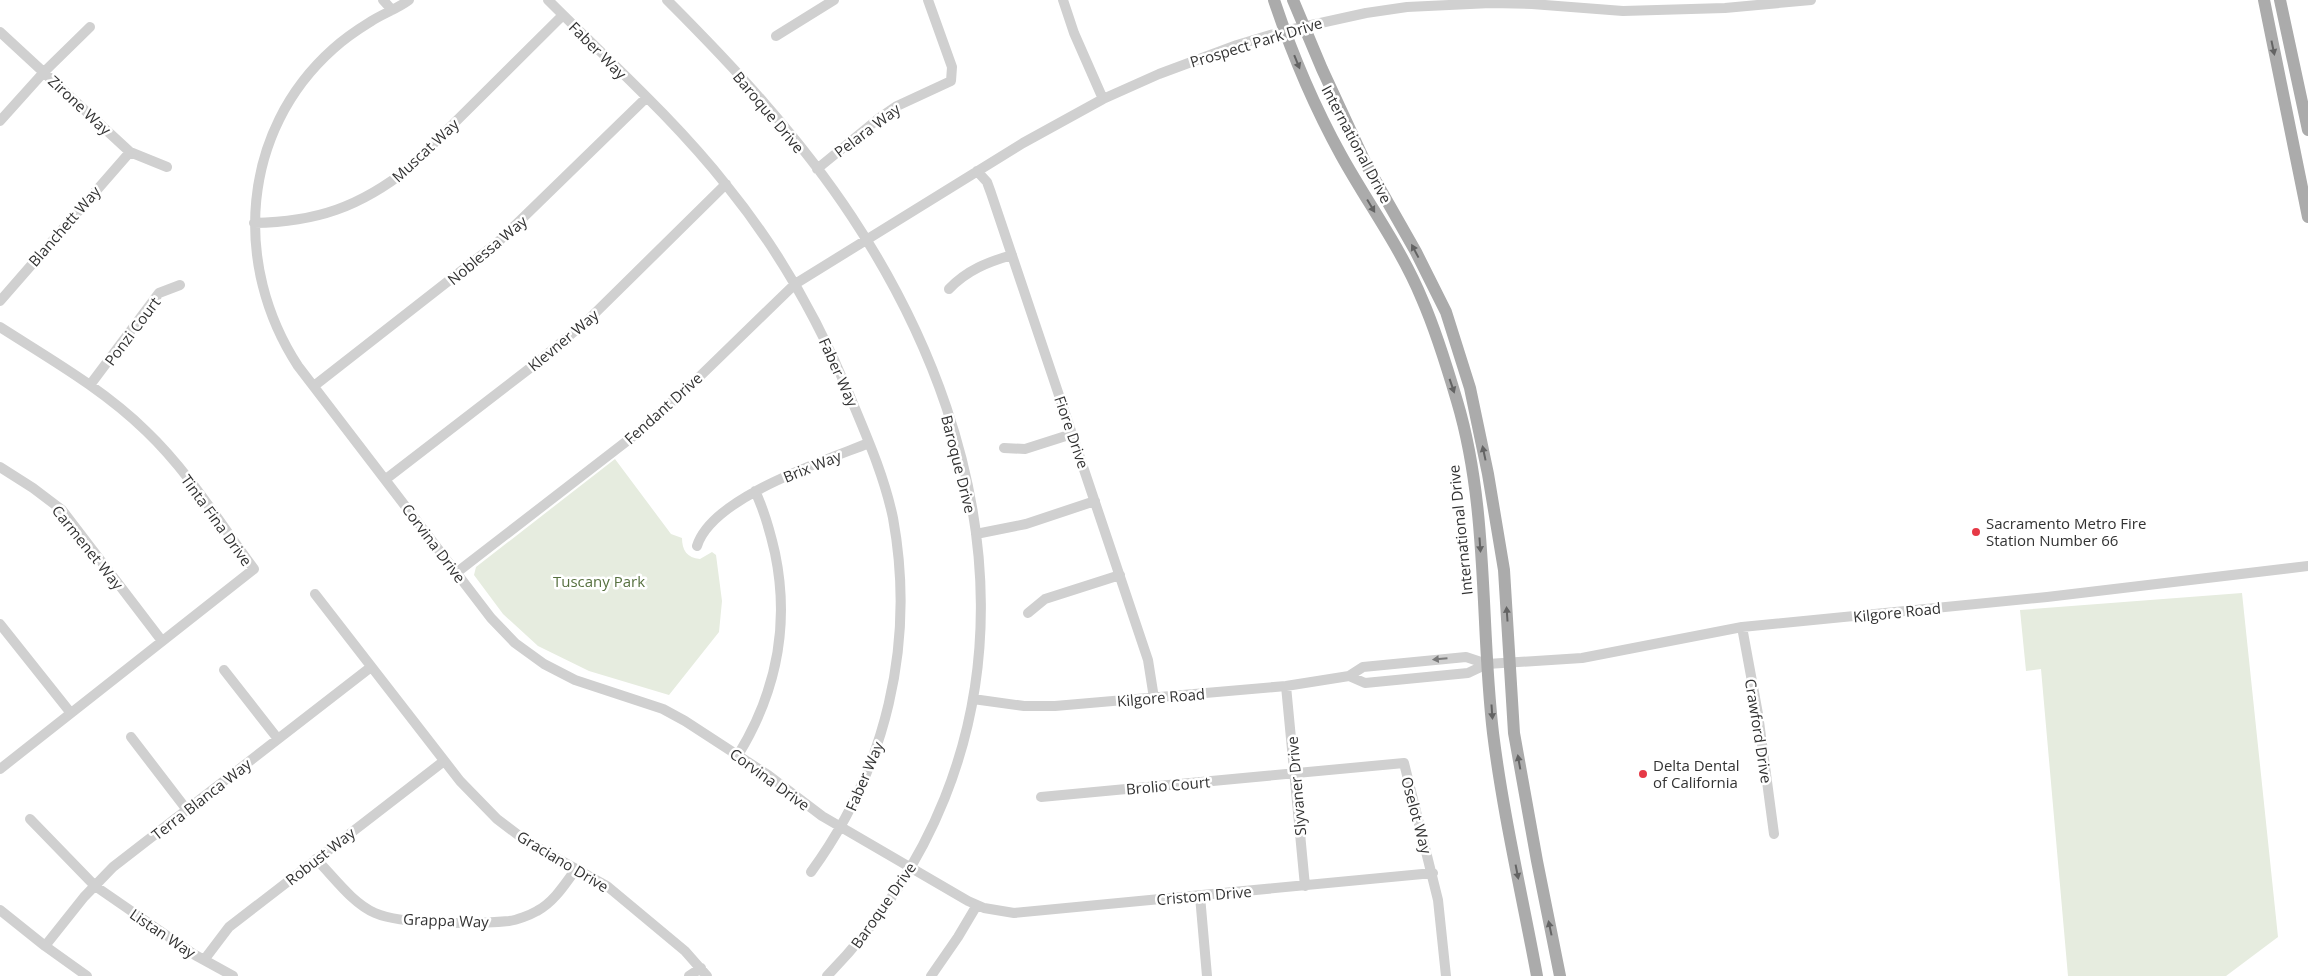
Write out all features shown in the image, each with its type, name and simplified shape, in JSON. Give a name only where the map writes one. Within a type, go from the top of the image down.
[{"type":"main road","name":"International Drive","points":[[1274,0],[1284,31],[1314,102],[1341,154],[1409,271],[1422,299],[1458,403],[1473,478],[1478,516],[1494,742],[1537,976]]},
{"type":"main road","name":"International Drive","points":[[1293,0],[1322,69],[1366,164],[1416,252],[1446,312],[1470,388],[1504,570],[1514,733],[1536,861],[1560,976]]},
{"type":"main road","points":[[2264,0],[2308,217]]},
{"type":"main road","points":[[2280,0],[2308,130]]},
{"type":"main road","points":[[1409,271],[1423,285],[1442,330],[1458,348]]},
{"type":"main road","points":[[1438,343],[1443,344],[1453,359],[1476,418]]},
{"type":"street","points":[[383,0],[392,10]]},
{"type":"street","name":"Corvina Drive","points":[[409,0],[354,32],[333,49],[298,89],[283,112],[269,144],[261,170],[254,223],[256,259],[266,302],[289,351],[502,631],[544,664],[575,680],[663,709],[768,775],[804,804],[977,905]]},
{"type":"street","name":"Faber Way","points":[[548,0],[696,150],[726,184],[771,245],[795,284],[837,366],[881,476],[894,526],[901,591],[899,643],[894,686],[883,730],[862,788],[841,827],[811,872]]},
{"type":"street","name":"Baroque Drive","points":[[668,0],[721,55],[817,169],[866,240],[906,312],[933,374],[959,453],[976,534],[982,611],[980,649],[973,700],[963,742],[948,787],[926,839],[911,867],[877,919],[827,976]]},
{"type":"street","points":[[776,36],[834,0]]},
{"type":"street","name":"Pelara Way","points":[[817,169],[878,119],[897,106],[951,81],[952,67],[928,0]]},
{"type":"street","points":[[1063,0],[1074,32],[1104,99]]},
{"type":"street","name":"Prospect Park Drive","points":[[866,240],[1023,143],[1104,99],[1190,61],[1284,31],[1366,13],[1449,4],[1575,3],[1622,10],[1725,8],[1811,0]]},
{"type":"street","name":"Muscat Way","points":[[254,223],[300,220],[323,215],[362,200],[381,189],[409,168],[563,15]]},
{"type":"street","points":[[0,121],[44,72],[90,27]]},
{"type":"street","name":"Zirone Way","points":[[0,32],[130,152],[167,167]]},
{"type":"street","name":"Noblessa Way","points":[[314,386],[497,243],[646,98]]},
{"type":"street","name":"Blanchett Way","points":[[0,301],[130,152]]},
{"type":"street","name":"Fiore Drive","points":[[977,171],[987,182],[991,193],[1120,575],[1148,660],[1154,698]]},
{"type":"street","name":"Klevner Way","points":[[386,479],[534,365],[587,321],[726,184]]},
{"type":"street","name":"Fendant Drive","points":[[456,573],[636,434],[694,382],[795,284],[866,240]]},
{"type":"street","points":[[949,289],[961,277],[973,270],[1012,254]]},
{"type":"street","name":"Ponzi Court","points":[[90,386],[159,294],[180,285]]},
{"type":"street","name":"Tinta Fina Drive","points":[[0,327],[90,386],[146,431],[180,469],[254,569],[0,769]]},
{"type":"street","points":[[1004,448],[1025,449],[1072,434]]},
{"type":"street","name":"Brix Way","points":[[697,546],[700,535],[722,514],[755,491],[869,443]]},
{"type":"street","name":"Carmenet Way","points":[[0,467],[33,488],[62,510],[162,641]]},
{"type":"street","points":[[738,755],[756,722],[767,696],[777,660],[780,632],[781,604],[777,567],[767,519],[755,491]]},
{"type":"street","points":[[976,534],[1026,524],[1095,501]]},
{"type":"street","name":"Kilgore Road","points":[[973,700],[1024,706],[1055,706],[1286,686],[1349,676],[1363,667],[1466,657],[1487,664],[1582,658],[1742,627],[2047,597],[2308,566]]},
{"type":"street","points":[[1028,613],[1045,599],[1120,575]]},
{"type":"street","name":"Graciano Drive","points":[[315,594],[460,781],[497,819],[526,842],[607,886],[685,951],[704,972]]},
{"type":"street","points":[[0,624],[70,712]]},
{"type":"street","name":"Crawford Drive","points":[[1742,627],[1758,714],[1774,834]]},
{"type":"street","name":"Kilgore Road","points":[[1349,676],[1365,683],[1468,673],[1487,664]]},
{"type":"street","name":"Terra Blanca Way","points":[[45,946],[113,867],[371,667]]},
{"type":"street","points":[[224,670],[278,739]]},
{"type":"street","name":"Slyvaner Drive","points":[[1286,686],[1305,886]]},
{"type":"street","points":[[131,736],[187,810]]},
{"type":"street","name":"Robust Way","points":[[204,960],[229,926],[444,761]]},
{"type":"street","name":"Oselot Way","points":[[1294,773],[1404,763],[1433,872],[1443,936],[1446,976]]},
{"type":"street","name":"Brolio Court","points":[[1041,797],[1294,773]]},
{"type":"street","name":"Listan Way","points":[[30,819],[95,886],[204,960],[233,976]]},
{"type":"street","name":"Grappa Way","points":[[316,859],[356,900],[376,913],[403,920],[472,923],[511,921],[537,912],[549,903],[576,869]]},
{"type":"street","name":"Cristom Drive","points":[[977,905],[999,912],[1014,913],[1433,872]]},
{"type":"street","points":[[1200,896],[1207,976]]},
{"type":"street","points":[[931,976],[977,905]]},
{"type":"street","points":[[0,910],[87,976]]},
{"type":"street","points":[[689,976],[704,972]]},
{"type":"green space","name":"Tuscany Park","points":[[615,459],[671,534],[682,538],[686,553],[700,559],[712,552],[716,555],[722,601],[719,632],[669,695],[589,671],[538,646],[503,614],[474,575],[476,567]]},
{"type":"green space","points":[[2242,593],[2278,937],[2226,976],[2068,976],[2041,669],[2026,671],[2020,610]]},
{"type":"place","name":"Sacramento Metro Fire Station Number 66","points":[[1976,532]]},
{"type":"place","name":"Delta Dental of California","points":[[1643,774]]}]
